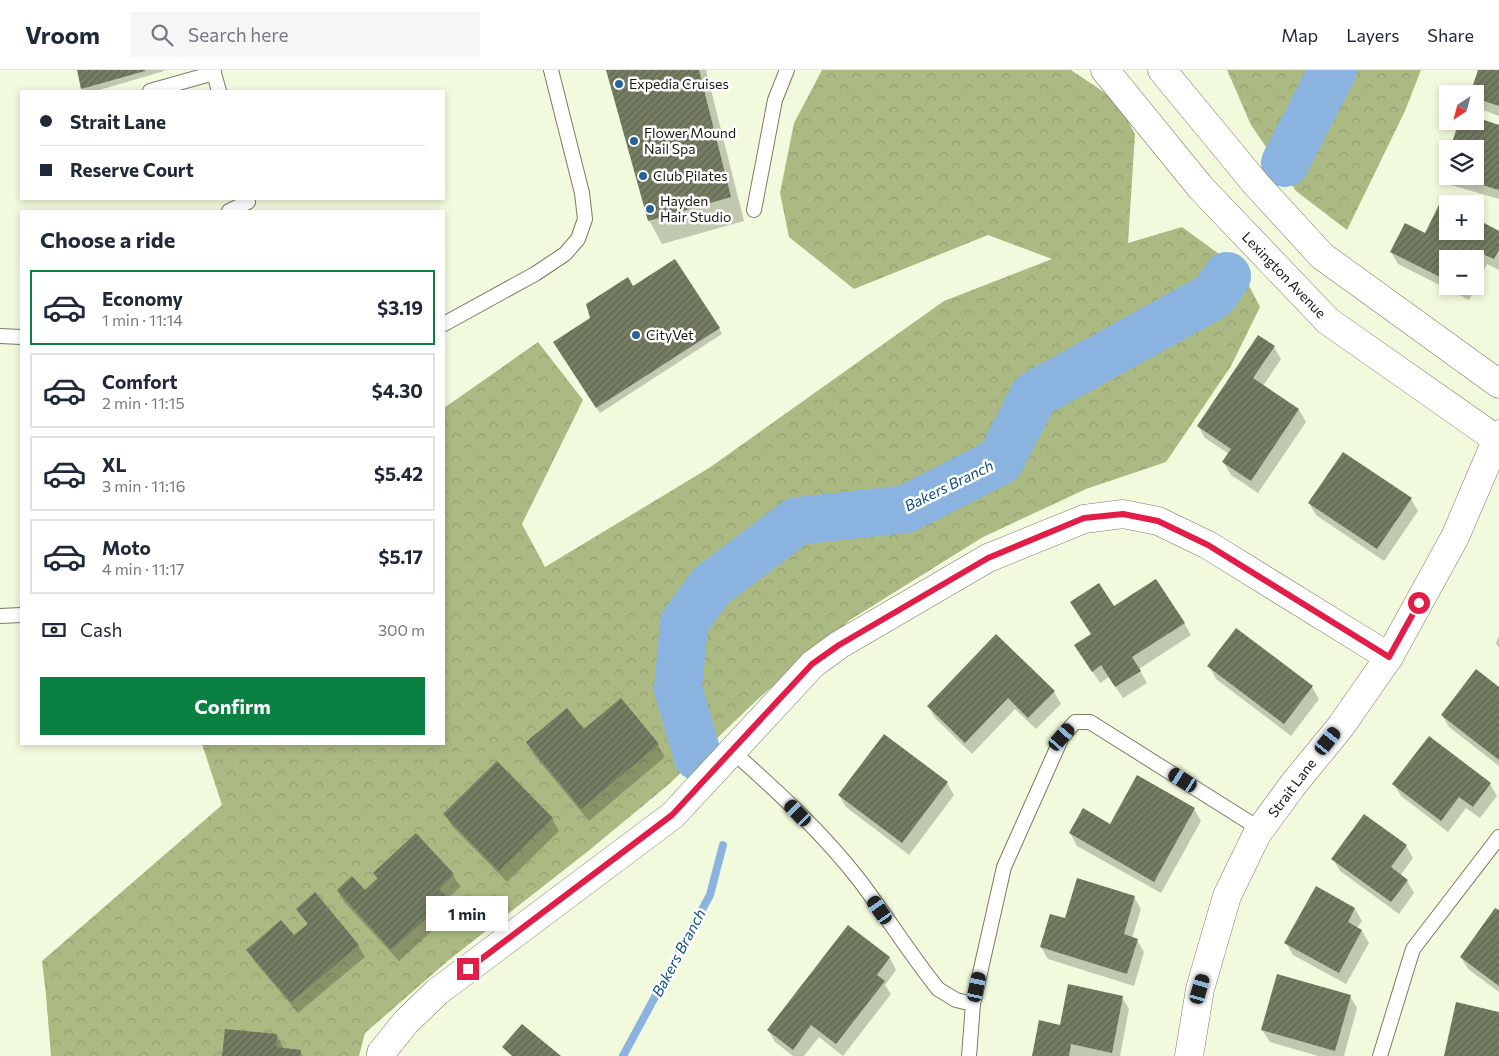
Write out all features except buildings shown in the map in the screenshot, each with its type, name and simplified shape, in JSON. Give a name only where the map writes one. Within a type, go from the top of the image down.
[{"type":"street","name":"Lexington Avenue","points":[[1105,70],[1201,188],[1328,321],[1498,439]]},
{"type":"street","points":[[1162,70],[1256,184],[1322,256],[1499,384]]},
{"type":"street","name":"Strait Lane","points":[[1190,1056],[1200,989],[1227,896],[1260,829],[1341,726],[1389,657],[1455,537],[1498,439]]},
{"type":"street","points":[[381,1056],[381,1053],[406,1022],[437,992],[672,815],[812,664],[839,645],[988,558],[1084,518],[1123,514],[1158,521],[1208,545],[1389,657]]},
{"type":"lane","points":[[445,323],[535,274],[565,254],[578,239],[585,219],[582,193],[551,70]]},
{"type":"lane","points":[[754,210],[775,100],[787,70]]},
{"type":"lane","points":[[153,90],[213,71],[219,90]]},
{"type":"lane","points":[[232,210],[249,204]]},
{"type":"lane","points":[[0,336],[20,337]]},
{"type":"lane","points":[[0,616],[20,615]]},
{"type":"lane","points":[[969,1056],[973,1004],[1004,866],[1062,737],[1076,722],[1090,722],[1260,829]]},
{"type":"lane","points":[[732,751],[772,787],[842,860],[938,990],[956,1000],[973,1004]]},
{"type":"lane","points":[[1380,1056],[1413,949],[1499,837]]},
{"type":"green space","points":[[822,70],[1071,70],[1117,101],[1135,134],[1128,243],[1182,227],[1241,270],[1260,307],[1231,366],[1166,462],[1086,489],[983,537],[850,620],[758,699],[668,785],[587,852],[450,959],[365,1033],[359,1056],[51,1056],[42,961],[222,805],[202,745],[445,745],[445,407],[538,342],[583,400],[522,524],[545,567],[709,468],[944,301],[1052,259],[988,235],[854,289],[789,237],[780,193],[794,123]]},
{"type":"green space","points":[[1227,70],[1421,70],[1405,111],[1347,230],[1296,191],[1251,125]]},
{"type":"waterway","name":"Bakers Branch","points":[[1285,163],[1333,70]]},
{"type":"waterway","name":"Bakers Branch","points":[[698,757],[678,689],[684,623],[711,586],[797,521],[906,509],[1000,461],[1034,395],[1213,296],[1227,276]]},
{"type":"waterway","name":"Bakers Branch","points":[[623,1056],[710,895],[723,845]]},
{"type":"place","name":"Expedia Cruises","points":[[619,84]]},
{"type":"place","name":"Flower Mound Nail Spa","points":[[634,141]]},
{"type":"place","name":"Club Pilates","points":[[643,176]]},
{"type":"place","name":"Hayden Hair Studio","points":[[650,209]]},
{"type":"place","name":"CityVet","points":[[636,335]]},
{"type":"route","points":[[468,969],[672,815],[812,664],[839,645],[988,558],[1084,518],[1123,514],[1158,521],[1208,545],[1389,657],[1419,603]]}]
